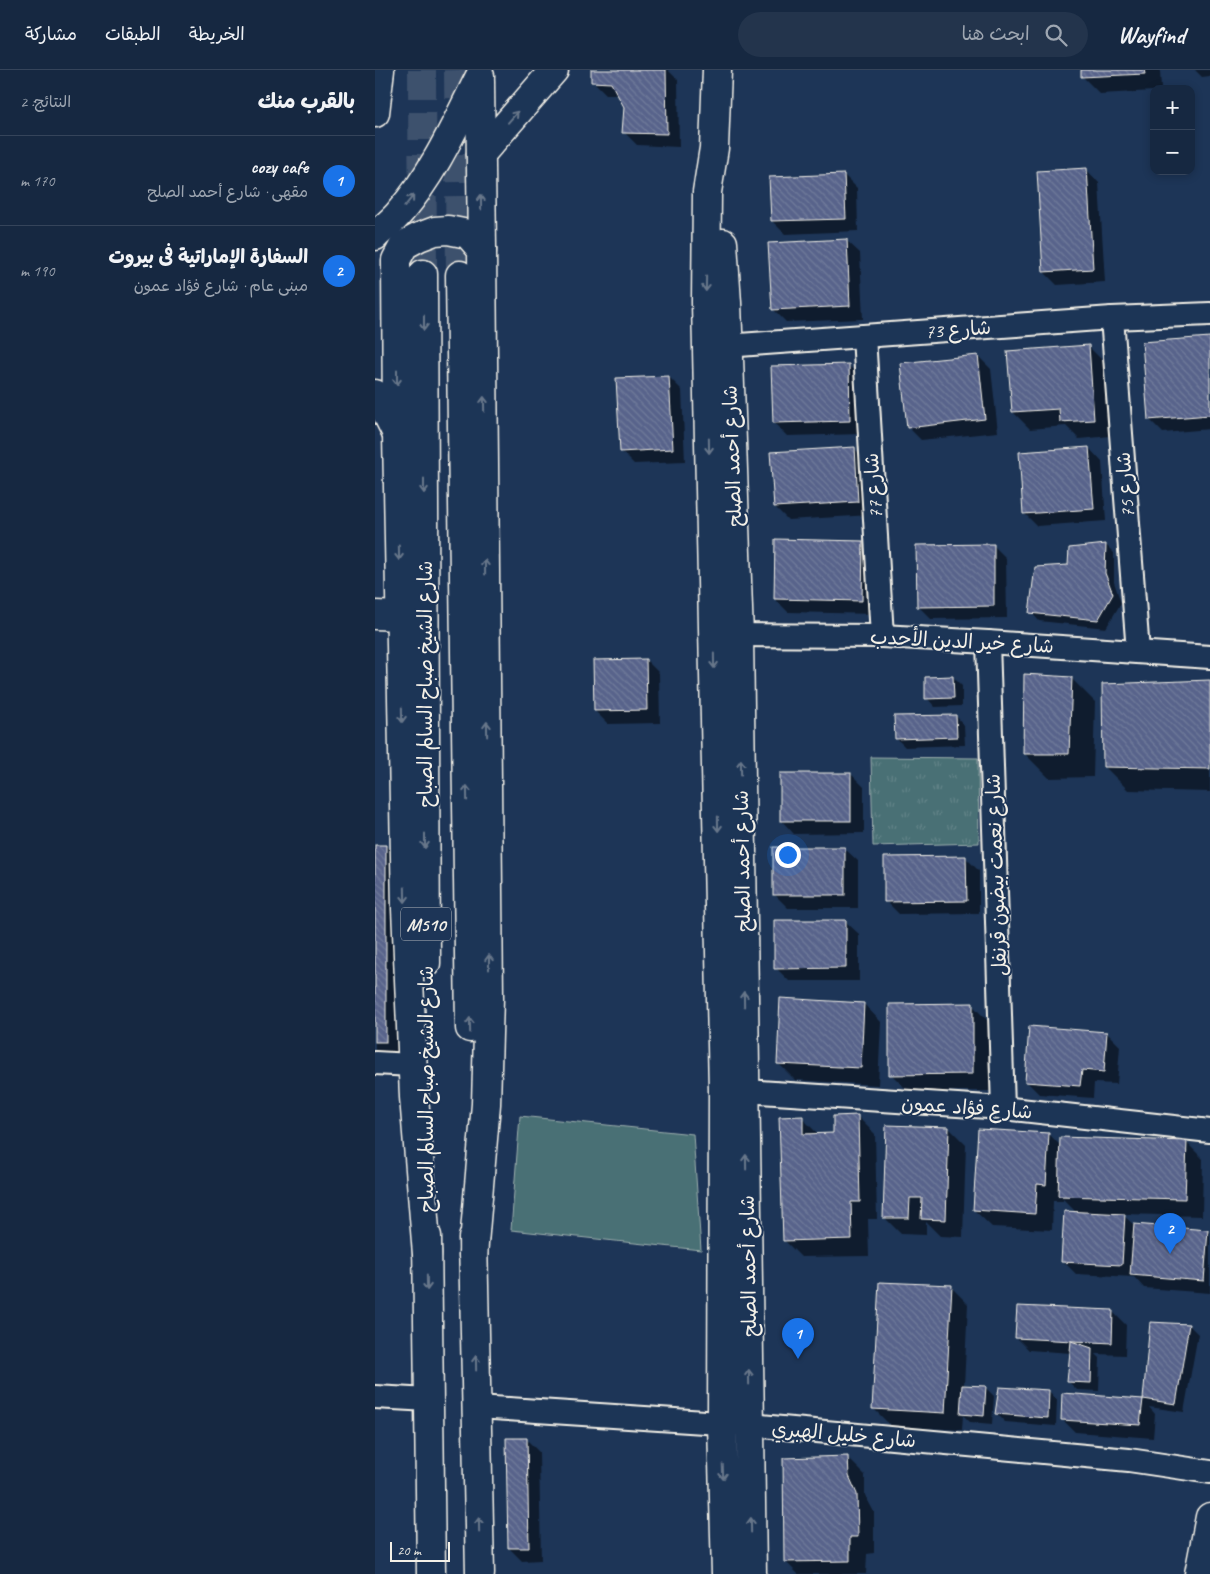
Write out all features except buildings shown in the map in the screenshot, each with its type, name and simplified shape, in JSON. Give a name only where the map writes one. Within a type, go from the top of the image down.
[{"type":"main road","points":[[375,113],[380,70]]},
{"type":"main road","points":[[481,154],[554,70]]},
{"type":"main road","name":"شارع أحمد الصلح","points":[[717,70],[714,148],[720,189],[718,347],[735,1091],[750,1425],[752,1574]]},
{"type":"main road","points":[[473,1255],[486,1104],[489,998],[480,73]]},
{"type":"main road","points":[[375,236],[399,214],[418,190],[437,160],[480,73]]},
{"type":"main road","points":[[427,1254],[412,1065],[388,616],[397,434],[396,260],[404,245],[419,236],[435,231],[448,230],[468,234],[482,250]]},
{"type":"main road","name":"شارع الشيخ صباح السالم الصباح","points":[[423,274],[427,1254],[431,1574]]},
{"type":"main road","name":"شارع الشيخ صباح السالم الصباح","points":[[460,275],[479,1574]]},
{"type":"main road","points":[[375,394],[397,434]]},
{"type":"main road","name":"شارع أحمد الصلح","points":[[726,1574],[721,1423],[735,1091]]},
{"type":"main road","points":[[1199,1574],[1210,1516]]},
{"type":"street","name":"شارع 73","points":[[718,347],[1112,318],[1210,314]]},
{"type":"street","name":"شارع 75","points":[[1112,318],[1138,652]]},
{"type":"street","name":"شارع 77","points":[[863,336],[882,636]]},
{"type":"street","name":"شارع خير الدين الأحدب","points":[[726,635],[882,636],[1210,657]]},
{"type":"street","name":"شارع نعمت بيضون قرنفل","points":[[988,642],[1003,1108]]},
{"type":"street","points":[[375,1063],[412,1065]]},
{"type":"street","name":"شارع فؤاد عمون","points":[[735,1091],[1003,1108],[1210,1131]]},
{"type":"street","points":[[375,1397],[429,1400]]},
{"type":"street","name":"شارع خليل الهبري","points":[[477,1407],[750,1425],[1129,1460],[1210,1472]]},
{"type":"green space","points":[[871,757],[978,758],[979,843],[873,846]]},
{"type":"green space","points":[[520,1116],[693,1134],[701,1250],[511,1230]]},
{"type":"tunnel","points":[[422,70],[423,274]]},
{"type":"tunnel","points":[[458,70],[460,275]]},
{"type":"place","name":"السفارة الإماراتية فى بيروت","points":[[1170,1254]]},
{"type":"place","name":"cozy cafe","points":[[798,1359]]}]
